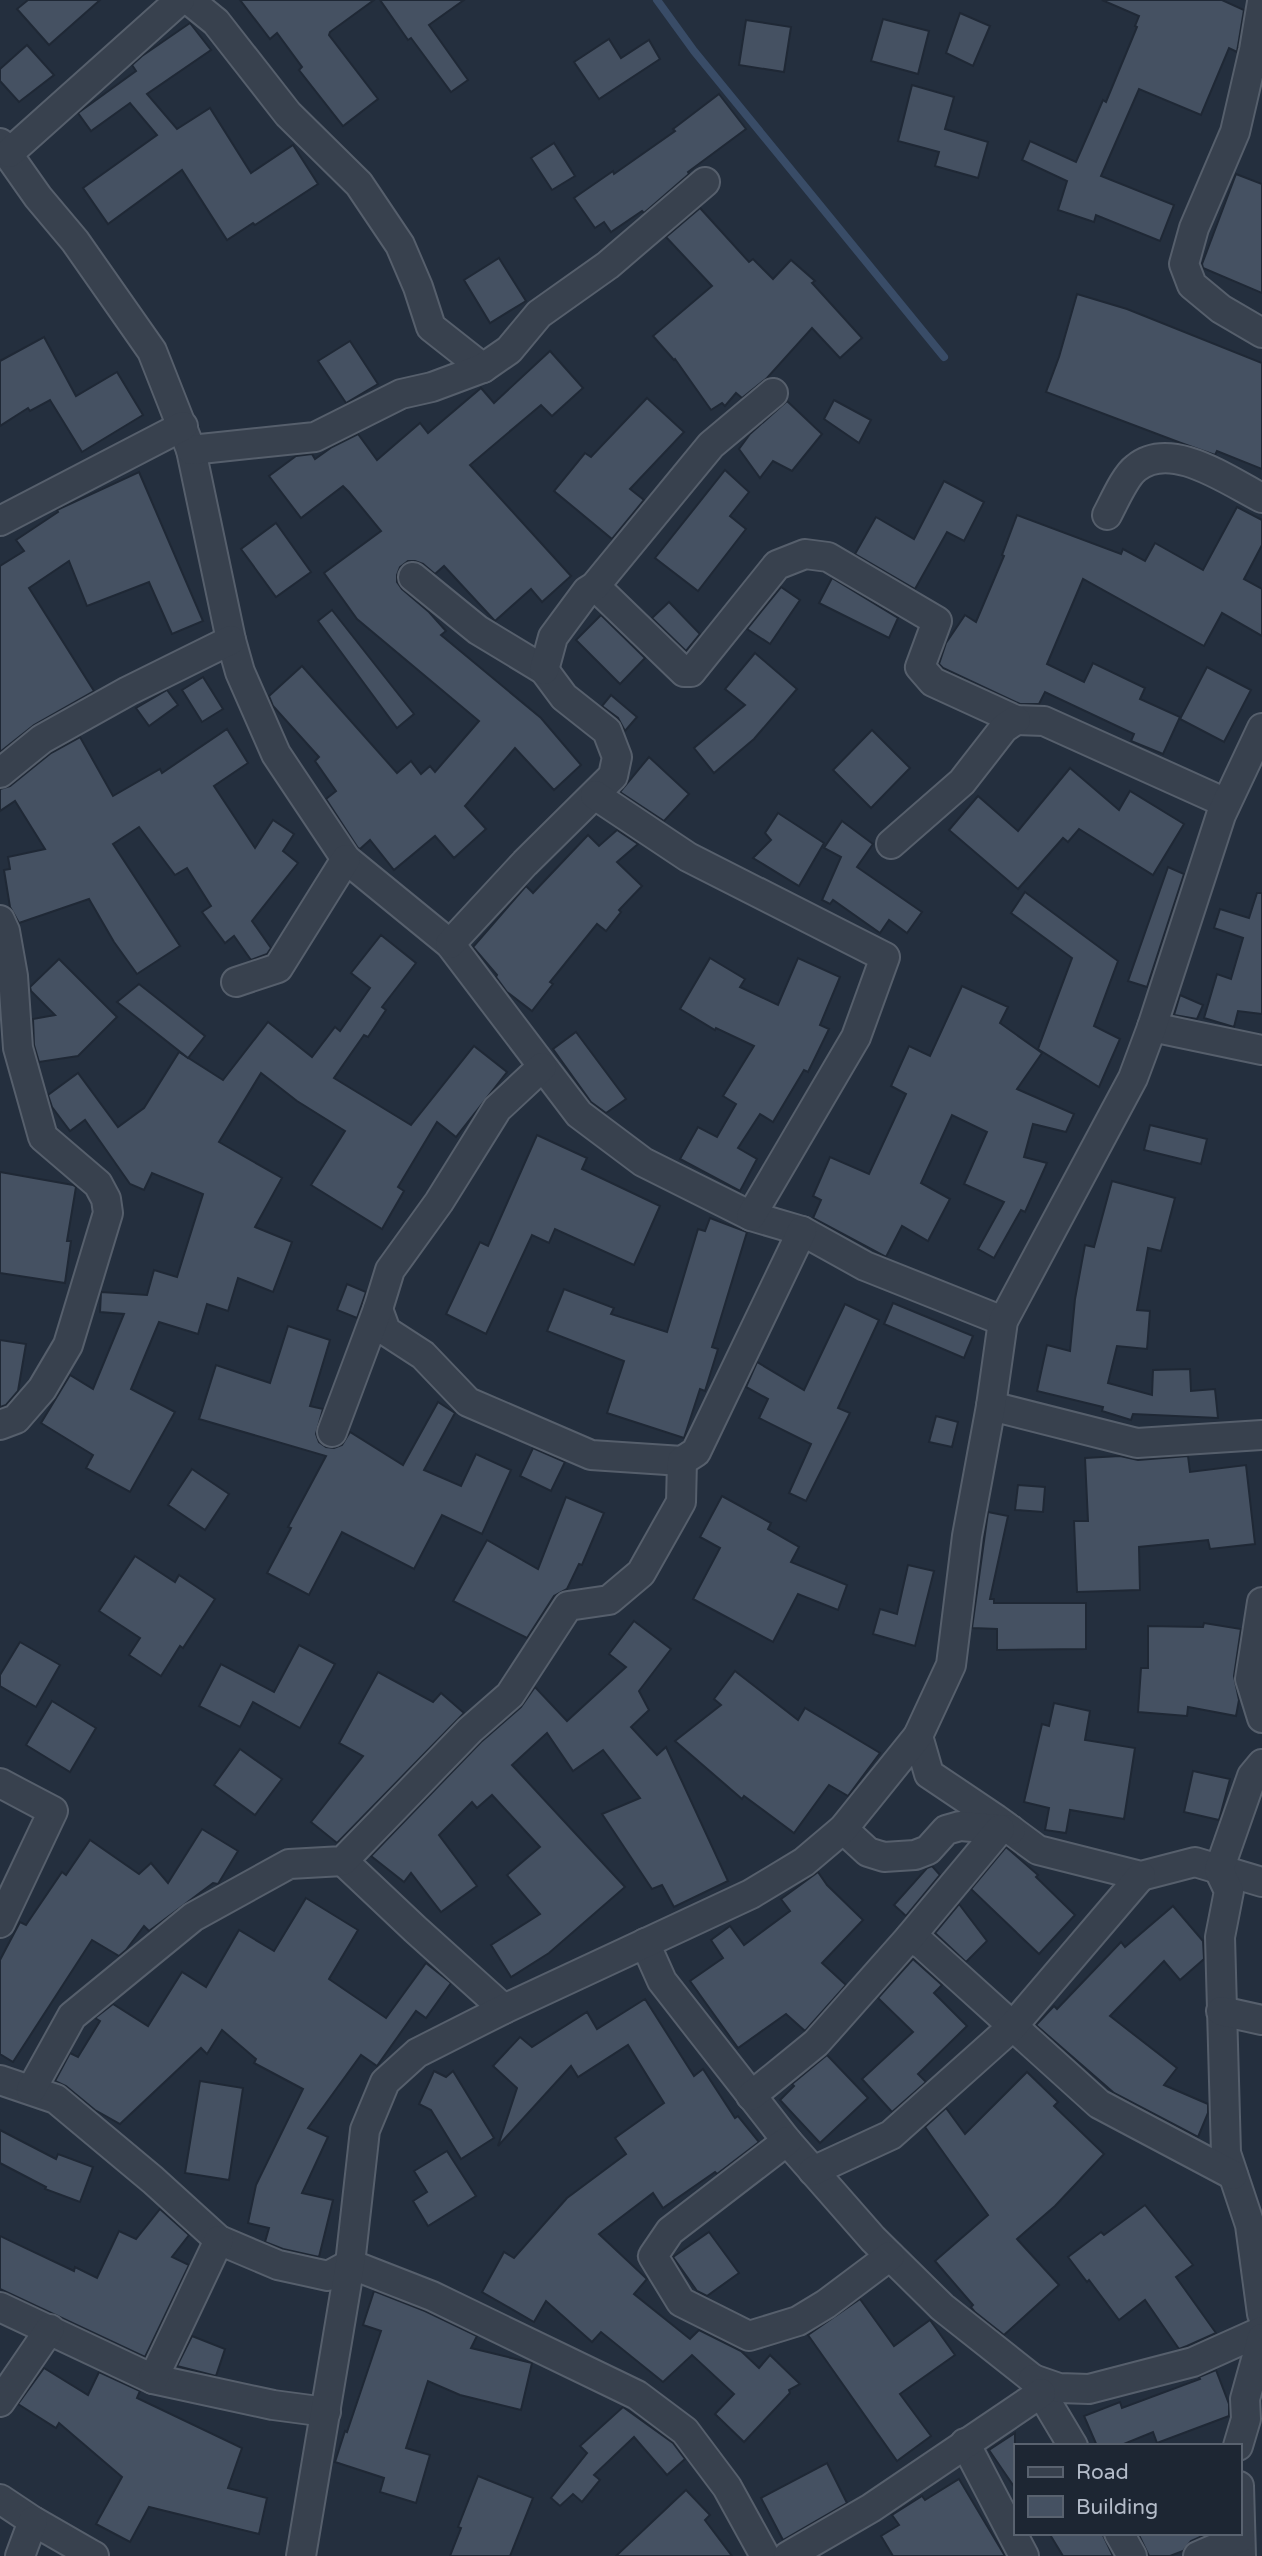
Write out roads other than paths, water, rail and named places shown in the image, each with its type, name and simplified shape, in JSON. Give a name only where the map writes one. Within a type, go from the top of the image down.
[{"type":"street","points":[[180,0],[5,148],[152,351],[187,438],[240,672],[276,754],[346,859],[450,944],[579,1114],[643,1162],[751,1216],[802,1231],[864,1266],[1003,1321]]},
{"type":"street","points":[[189,0],[216,22],[288,114],[359,184],[400,245],[418,287],[430,327],[482,368]]},
{"type":"street","points":[[1262,2],[1236,132],[1194,228],[1184,264],[1192,285],[1222,309],[1262,333]]},
{"type":"street","points":[[0,521],[187,438],[315,437],[401,394],[432,387],[482,368],[509,350],[539,314],[608,265],[705,182]]},
{"type":"street","points":[[544,670],[553,637],[587,591],[595,586],[711,445],[773,393]]},
{"type":"street","points":[[1107,514],[1134,469],[1147,461],[1164,456],[1183,459],[1262,498]]},
{"type":"street","points":[[595,586],[684,672],[691,672],[777,565],[805,554],[828,557],[937,621],[920,667],[933,682],[1016,720],[1044,721],[1226,803]]},
{"type":"street","points":[[412,577],[478,630],[544,670],[564,697],[607,731],[617,757],[613,776],[525,863],[450,944]]},
{"type":"street","points":[[0,773],[42,739],[128,691],[231,640]]},
{"type":"street","points":[[891,844],[962,782],[1004,728],[1016,720]]},
{"type":"street","points":[[301,2556],[350,2264],[365,2130],[385,2082],[416,2053],[504,2008],[751,1894],[804,1862],[842,1829],[918,1736],[951,1665],[967,1536],[991,1406],[1003,1321],[1133,1078],[1226,803],[1262,728]]},
{"type":"street","points":[[595,794],[688,857],[885,957],[856,1037],[751,1216]]},
{"type":"street","points":[[236,982],[278,968],[346,859]]},
{"type":"street","points":[[0,920],[5,931],[13,976],[18,1048],[43,1137],[98,1184],[106,1199],[108,1213],[68,1345],[42,1390],[16,1419],[0,1425]]},
{"type":"street","points":[[1152,1027],[1262,1050]]},
{"type":"street","points":[[332,1432],[390,1270],[439,1202],[497,1109],[541,1067]]},
{"type":"street","points":[[378,1309],[386,1331],[423,1355],[468,1402],[591,1455],[682,1461],[696,1452],[802,1231]]},
{"type":"street","points":[[991,1406],[1137,1443],[1262,1435]]},
{"type":"street","points":[[31,2090],[72,2016],[193,1917],[289,1864],[343,1861],[470,1730],[510,1695],[568,1606],[609,1600],[641,1573],[681,1502],[682,1461]]},
{"type":"street","points":[[1262,1602],[1250,1679],[1262,1718]]},
{"type":"street","points":[[918,1736],[929,1774],[1038,1850],[1141,1876],[1195,1861],[1262,1882]]},
{"type":"street","points":[[1262,1764],[1252,1776],[1219,1870],[1229,1891],[1220,1937],[1226,2153],[1250,2225],[1262,2314]]},
{"type":"street","points":[[0,1783],[53,1811],[0,1923]]},
{"type":"street","points":[[842,1829],[868,1852],[884,1857],[915,1855],[928,1850],[946,1830],[960,1826],[1006,1830]]},
{"type":"street","points":[[751,2096],[816,2043],[1006,1830]]},
{"type":"street","points":[[343,1861],[504,2008]]},
{"type":"street","points":[[813,2171],[891,2135],[1012,2026],[1141,1876]]},
{"type":"street","points":[[910,1937],[923,1945],[1100,2104],[1233,2175]]},
{"type":"street","points":[[645,1943],[662,1981],[787,2141],[890,2256],[942,2307],[1037,2386],[1072,2444]]},
{"type":"street","points":[[1221,2011],[1262,2020]]},
{"type":"street","points":[[0,2080],[56,2099],[153,2180],[219,2240],[278,2265],[328,2276],[350,2264],[432,2296],[637,2396],[685,2431],[727,2487],[765,2556]]},
{"type":"street","points":[[787,2141],[670,2231],[653,2256],[681,2302],[748,2336],[798,2321],[890,2256]]},
{"type":"street","points":[[153,2379],[219,2240]]},
{"type":"street","points":[[0,2307],[153,2379],[273,2405],[326,2412]]},
{"type":"street","points":[[0,2402],[50,2329]]},
{"type":"street","points":[[788,2556],[871,2508],[965,2443],[1037,2386],[1089,2389],[1193,2362],[1262,2331]]},
{"type":"street","points":[[1245,2437],[1245,2399],[1262,2338]]},
{"type":"street","points":[[965,2443],[1024,2556]]},
{"type":"street","points":[[0,2499],[94,2556]]},
{"type":"street","points":[[20,2556],[33,2521]]},
{"type":"street","points":[[1120,2535],[1132,2556]]},
{"type":"street","points":[[1198,2556],[1241,2547]]},
{"type":"waterway","points":[[657,0],[694,51],[944,357]]}]
